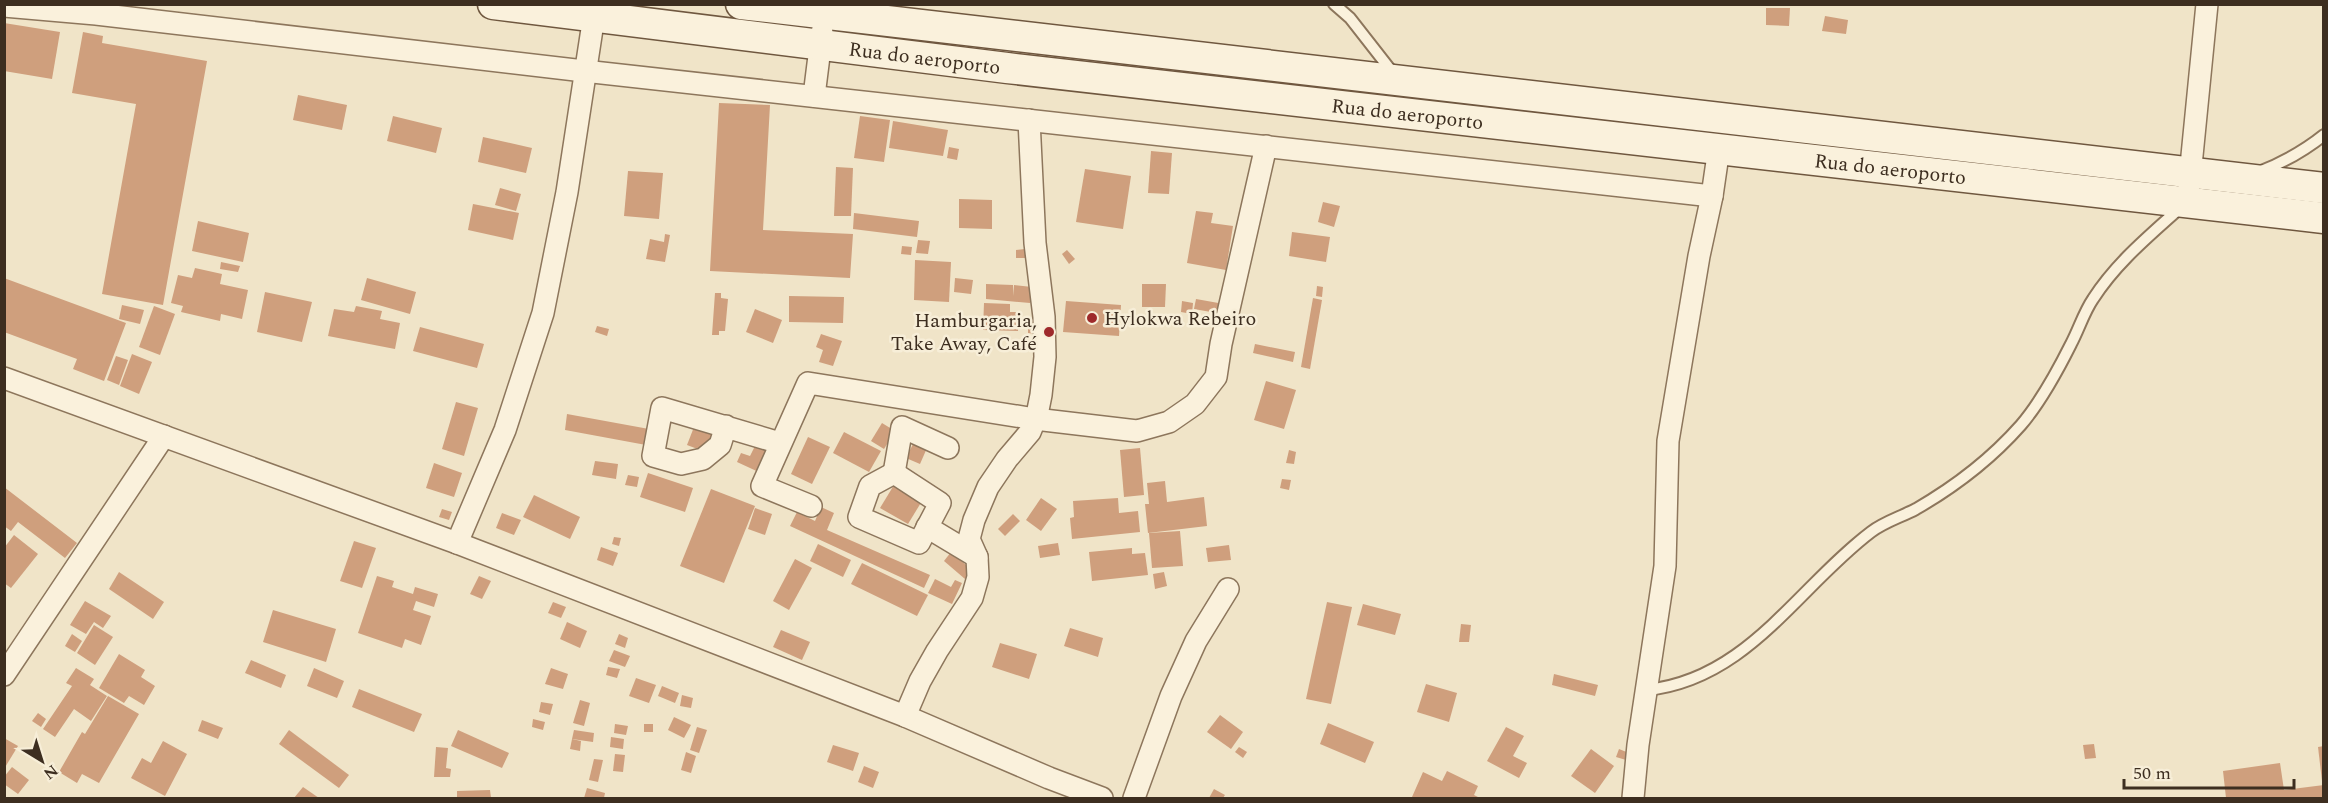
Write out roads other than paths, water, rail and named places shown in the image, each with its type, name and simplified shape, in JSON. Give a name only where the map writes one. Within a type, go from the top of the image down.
[{"type":"main road","name":"Rua do aeroporto","points":[[493,4],[1007,68],[1719,148],[2188,187],[2242,178],[2324,188]]},
{"type":"main road","name":"Rua do aeroporto","points":[[741,4],[837,10],[1399,81],[2188,187],[2324,218]]},
{"type":"street","points":[[2188,187],[2207,4]]},
{"type":"street","points":[[4,6],[96,9],[584,71],[1712,196]]},
{"type":"street","points":[[814,96],[820,44],[837,10]]},
{"type":"street","points":[[457,543],[505,430],[543,314],[567,192],[594,16]]},
{"type":"street","points":[[905,716],[920,681],[937,651],[972,598],[978,577],[976,557],[969,539],[974,520],[988,488],[1007,459],[1030,432],[1041,396],[1044,317],[1034,234],[1029,120]]},
{"type":"street","points":[[811,506],[762,486],[807,383],[1035,419],[1137,431],[1169,422],[1195,404],[1216,377],[1266,146]]},
{"type":"street","points":[[1633,798],[1638,745],[1665,566],[1668,441],[1719,148]]},
{"type":"street","points":[[4,378],[457,543],[905,716],[1049,778],[1102,798]]},
{"type":"street","points":[[726,426],[780,443]]},
{"type":"street","points":[[894,473],[902,427],[948,448]]},
{"type":"street","points":[[4,675],[164,436]]},
{"type":"street","points":[[894,473],[940,503],[919,543],[860,517],[870,486],[894,473]]},
{"type":"street","points":[[927,528],[976,557]]},
{"type":"street","points":[[1134,798],[1171,696],[1196,640],[1228,588]]},
{"type":"lane","points":[[1334,4],[1350,18],[1399,81]]},
{"type":"lane","points":[[2242,178],[2278,164],[2310,146],[2324,135]]},
{"type":"lane","points":[[1646,690],[1671,687],[1695,678],[1737,655],[1774,625],[1838,560],[1873,530],[1915,509],[1954,485],[1992,456],[2023,423],[2072,344],[2092,300],[2119,263],[2188,187]]},
{"type":"place","name":"Hylokwa Rebeiro","points":[[1092,318]]},
{"type":"place","name":"Hamburgaria, Take Away, Café","points":[[1049,332]]}]
